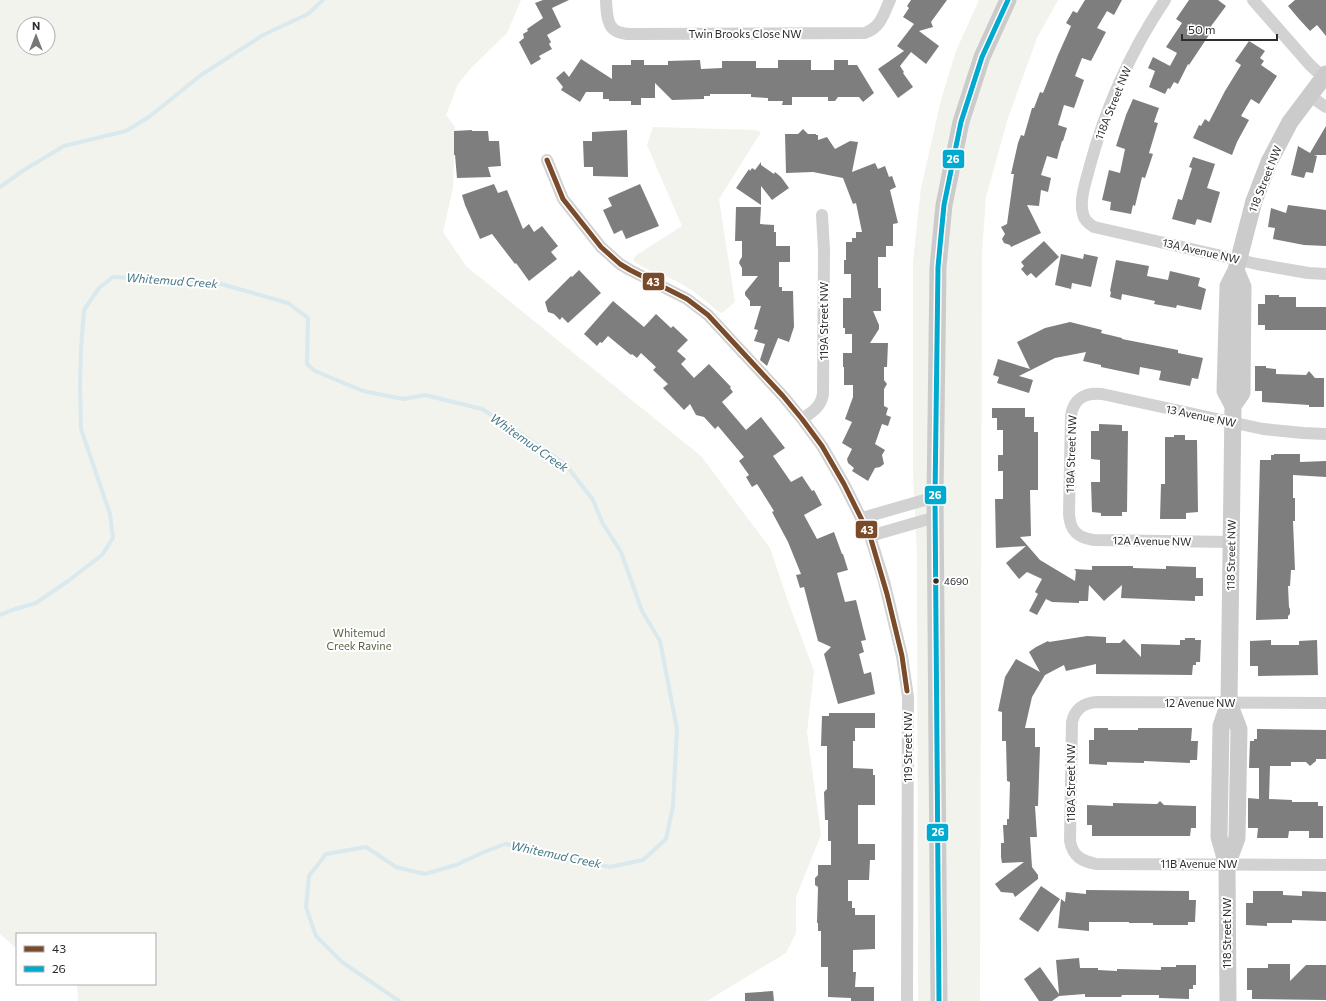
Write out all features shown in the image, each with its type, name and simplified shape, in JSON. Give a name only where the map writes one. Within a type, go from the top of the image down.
[{"type":"street","name":"Twin Brooks Close NW","points":[[606,0],[607,16],[611,27],[623,34],[865,33],[875,29],[880,23],[890,0]]},
{"type":"street","points":[[939,1001],[935,497],[938,267],[944,205],[961,122],[982,57],[1008,0]]},
{"type":"street","name":"118A Street NW","points":[[1083,214],[1082,198],[1087,177],[1095,147],[1109,106],[1152,19],[1165,0]]},
{"type":"street","points":[[1253,0],[1310,65],[1324,75]]},
{"type":"street","name":"118 Street NW","points":[[1228,1001],[1227,865],[1219,837],[1221,726],[1229,703],[1233,414],[1225,391],[1228,286],[1237,265],[1254,201],[1269,162],[1290,122],[1324,75]]},
{"type":"street","points":[[1310,96],[1326,107]]},
{"type":"street","name":"119 Street NW","points":[[547,160],[563,199],[606,251],[630,270],[681,295],[708,314],[783,396],[802,419],[832,463],[862,518],[870,536],[884,581],[902,656],[908,697],[907,1001]]},
{"type":"street","name":"13A Avenue NW","points":[[1083,214],[1089,223],[1094,227],[1237,265],[1326,274]]},
{"type":"street","name":"119A Street NW","points":[[802,419],[818,407],[822,400],[823,394],[824,250],[822,215]]},
{"type":"street","name":"13 Avenue NW","points":[[1078,400],[1090,394],[1102,394],[1233,414],[1281,431],[1326,434]]},
{"type":"street","name":"118A Street NW","points":[[1074,532],[1069,514],[1071,416],[1072,408],[1078,400]]},
{"type":"street","points":[[862,518],[935,497]]},
{"type":"street","points":[[870,536],[936,518]]},
{"type":"street","name":"12A Avenue NW","points":[[1074,532],[1086,539],[1094,540],[1231,542]]},
{"type":"street","name":"12 Avenue NW","points":[[1076,711],[1085,704],[1097,702],[1326,703]]},
{"type":"street","name":"118A Street NW","points":[[1074,854],[1070,841],[1071,731],[1072,722],[1076,711]]},
{"type":"street","name":"11B Avenue NW","points":[[1074,854],[1083,861],[1096,864],[1326,865]]},
{"type":"green space","name":"Whitemud Creek Ravine","points":[[0,0],[521,0],[507,33],[471,68],[458,84],[446,115],[455,127],[453,188],[443,232],[466,266],[701,456],[770,548],[814,671],[807,732],[821,835],[796,897],[796,933],[786,953],[707,1001],[78,1001],[77,985],[156,985],[156,933],[16,933],[16,948],[0,934]]},
{"type":"green space","points":[[979,0],[1058,0],[1037,38],[1008,118],[986,197],[982,252],[980,1001],[918,1001],[917,555],[913,472],[913,262],[921,188],[941,100],[956,51]]},
{"type":"green space","points":[[653,127],[755,130],[761,132],[719,199],[735,302],[722,313],[684,285],[642,267],[633,260],[635,256],[682,226],[647,145]]},
{"type":"building","points":[[543,0],[569,0],[552,8],[561,27],[547,35],[551,42],[549,44],[552,49],[539,56],[541,59],[531,65],[519,42],[524,38],[523,34],[528,31],[527,29],[543,18],[535,3]]},
{"type":"building","points":[[911,0],[947,0],[931,22],[933,27],[919,31],[939,46],[926,64],[911,52],[900,66],[913,87],[898,98],[878,69],[904,51],[897,46],[914,24],[903,17],[909,8],[907,6]]},
{"type":"building","points":[[1085,0],[1122,0],[1114,15],[1107,11],[1097,28],[1106,32],[1091,61],[1082,58],[1075,76],[1084,80],[1074,108],[1064,105],[1058,125],[1067,128],[1057,159],[1047,156],[1041,175],[1051,178],[1048,192],[1041,190],[1039,206],[1027,205],[1041,233],[1011,247],[1010,245],[1004,243],[1002,239],[1005,234],[1001,227],[1007,224],[1014,174],[1011,174],[1018,143],[1021,135],[1024,136],[1032,108],[1034,108],[1040,92],[1043,93],[1071,26],[1066,23],[1073,11],[1077,13]]},
{"type":"building","points":[[1189,0],[1218,0],[1226,6],[1206,33],[1209,35],[1189,65],[1188,64],[1178,84],[1174,82],[1165,94],[1149,87],[1155,71],[1148,68],[1153,57],[1170,66],[1177,53],[1166,47],[1182,23],[1176,19]]},
{"type":"building","points":[[1295,0],[1326,0],[1326,36],[1317,25],[1310,31],[1299,19],[1288,6]]},
{"type":"building","points":[[1249,41],[1265,51],[1260,58],[1264,61],[1261,65],[1277,76],[1259,104],[1251,99],[1241,116],[1249,120],[1232,155],[1193,138],[1199,125],[1201,126],[1205,119],[1209,122],[1225,91],[1241,65],[1235,61]]},
{"type":"building","points":[[581,59],[612,79],[612,65],[631,65],[631,60],[644,60],[644,65],[668,65],[668,61],[700,60],[701,69],[722,68],[722,61],[756,61],[756,68],[778,68],[778,60],[811,60],[811,70],[834,70],[834,60],[848,60],[848,65],[857,65],[874,93],[863,102],[859,97],[838,97],[835,101],[828,101],[828,97],[792,97],[792,105],[782,105],[783,101],[768,101],[768,98],[751,97],[751,94],[710,94],[710,96],[704,96],[704,99],[672,100],[655,83],[655,98],[641,98],[641,105],[631,105],[631,101],[609,101],[609,99],[603,99],[603,92],[586,92],[580,102],[561,90],[563,87],[556,78],[564,71],[569,77]]},
{"type":"building","points":[[1133,99],[1159,108],[1154,122],[1158,123],[1149,153],[1153,154],[1145,178],[1142,177],[1135,206],[1133,205],[1131,214],[1110,210],[1111,202],[1102,200],[1109,170],[1120,173],[1125,149],[1116,146]]},
{"type":"building","points":[[1326,126],[1326,155],[1314,155],[1317,156],[1313,173],[1306,172],[1304,178],[1291,175],[1298,146],[1310,153]]},
{"type":"building","points":[[803,129],[808,134],[818,135],[818,140],[827,137],[835,149],[850,141],[858,142],[852,172],[875,163],[878,169],[885,166],[889,177],[892,176],[896,187],[890,190],[898,223],[893,224],[893,246],[886,246],[886,257],[878,257],[878,288],[881,288],[881,311],[873,311],[879,325],[879,329],[870,343],[888,343],[887,367],[884,367],[884,380],[887,384],[884,389],[884,406],[888,408],[886,415],[891,417],[888,426],[882,424],[875,444],[885,450],[882,455],[884,464],[875,468],[868,481],[852,471],[854,468],[848,463],[847,459],[852,449],[842,443],[852,422],[845,419],[853,397],[853,385],[844,385],[843,353],[852,353],[852,334],[845,334],[845,328],[843,328],[843,298],[851,298],[851,274],[844,274],[844,260],[846,260],[846,242],[852,242],[852,238],[856,238],[856,232],[862,232],[856,203],[853,204],[843,178],[813,172],[786,173],[785,134],[798,134]]},
{"type":"building","points":[[627,130],[628,177],[593,176],[593,167],[584,167],[583,141],[592,141],[592,132]]},
{"type":"building","points":[[454,131],[488,131],[489,141],[499,141],[501,166],[488,167],[491,177],[457,178],[454,155]]},
{"type":"building","points":[[1193,157],[1215,164],[1207,188],[1220,192],[1211,223],[1197,219],[1195,225],[1172,219],[1178,199],[1182,200],[1192,168],[1189,167]]},
{"type":"building","points":[[761,162],[761,165],[774,174],[775,172],[781,177],[789,188],[772,200],[761,186],[761,205],[736,188],[749,169],[750,171],[752,168],[755,170]]},
{"type":"building","points":[[494,184],[498,193],[507,190],[523,229],[529,224],[534,232],[542,226],[558,246],[551,252],[557,259],[529,281],[492,234],[480,239],[465,205],[462,195]]},
{"type":"building","points":[[640,184],[659,226],[626,239],[622,230],[614,234],[603,210],[612,206],[608,198]]},
{"type":"building","points":[[1288,205],[1326,210],[1326,246],[1304,245],[1273,239],[1275,228],[1268,227],[1271,208],[1286,213]]},
{"type":"building","points":[[736,207],[761,207],[760,224],[774,225],[774,232],[776,232],[776,246],[790,246],[790,262],[779,262],[779,287],[782,287],[782,291],[793,291],[794,327],[789,342],[778,338],[767,366],[760,360],[765,344],[754,341],[758,330],[754,329],[761,306],[750,306],[750,301],[745,295],[745,292],[758,276],[742,276],[742,268],[739,263],[742,257],[742,241],[735,241]]},
{"type":"building","points":[[1044,241],[1059,257],[1036,278],[1031,273],[1027,276],[1021,269],[1024,266],[1021,262]]},
{"type":"building","points":[[1061,254],[1083,259],[1084,254],[1098,257],[1091,287],[1072,283],[1071,289],[1055,285]]},
{"type":"building","points":[[1116,260],[1149,266],[1147,276],[1168,280],[1170,271],[1200,278],[1198,286],[1206,289],[1201,310],[1177,305],[1176,308],[1154,304],[1155,301],[1122,294],[1121,300],[1110,297]]},
{"type":"building","points":[[579,270],[601,293],[568,323],[562,317],[560,320],[554,314],[548,312],[545,302]]},
{"type":"building","points":[[1265,295],[1296,297],[1296,307],[1326,307],[1326,330],[1265,330],[1265,325],[1258,325],[1258,304],[1265,304]]},
{"type":"building","points":[[613,301],[644,327],[656,314],[671,328],[673,326],[688,340],[677,351],[686,359],[681,364],[694,378],[709,364],[731,387],[730,388],[733,392],[722,402],[746,430],[761,417],[785,448],[773,456],[791,482],[802,476],[812,491],[814,490],[822,505],[804,515],[817,539],[834,532],[843,554],[848,570],[837,573],[845,602],[856,600],[866,640],[861,641],[864,652],[859,654],[864,674],[871,672],[875,694],[838,704],[824,654],[831,647],[818,641],[804,587],[800,588],[796,575],[801,574],[788,542],[772,512],[774,511],[757,484],[752,487],[746,477],[749,475],[739,461],[744,457],[718,426],[715,429],[704,417],[696,415],[690,404],[684,410],[663,388],[668,384],[653,370],[656,367],[641,353],[637,358],[632,354],[631,355],[608,336],[597,346],[584,334]]},
{"type":"building","points":[[1070,322],[1102,330],[1101,333],[1122,339],[1178,350],[1178,353],[1203,358],[1198,379],[1192,378],[1190,386],[1159,380],[1161,371],[1140,367],[1139,375],[1101,367],[1101,365],[1083,361],[1086,352],[1055,358],[1019,376],[1033,380],[1029,393],[997,383],[999,377],[993,375],[998,359],[1030,369],[1017,342],[1045,328]]},
{"type":"building","points":[[1255,366],[1266,366],[1266,368],[1276,369],[1276,374],[1306,375],[1309,371],[1315,378],[1324,378],[1324,407],[1309,407],[1309,405],[1262,402],[1262,391],[1255,391]]},
{"type":"building","points":[[992,408],[1025,408],[1025,417],[1034,417],[1034,432],[1038,432],[1038,490],[1030,490],[1031,536],[1020,537],[1040,560],[1075,581],[1076,571],[1074,569],[1092,570],[1092,566],[1133,566],[1133,568],[1166,569],[1166,566],[1196,567],[1196,578],[1203,578],[1203,596],[1195,596],[1195,601],[1121,598],[1122,585],[1104,601],[1089,585],[1088,601],[1079,601],[1079,603],[1052,602],[1046,599],[1037,615],[1029,611],[1038,594],[1035,592],[1042,579],[1027,572],[1019,579],[1006,563],[1026,546],[996,548],[995,499],[1003,499],[1003,471],[998,471],[998,455],[1003,455],[1003,430],[997,430],[997,418],[992,418]]},
{"type":"building","points":[[1099,424],[1122,425],[1122,431],[1128,431],[1127,512],[1122,512],[1122,516],[1101,516],[1101,513],[1092,512],[1091,482],[1100,482],[1100,460],[1091,459],[1091,431],[1099,431]]},
{"type":"building","points":[[1174,435],[1185,435],[1185,440],[1197,440],[1198,512],[1186,513],[1186,519],[1160,519],[1161,484],[1165,484],[1165,437],[1174,437]]},
{"type":"building","points":[[1300,454],[1300,462],[1326,461],[1326,477],[1293,475],[1293,498],[1295,498],[1295,521],[1293,521],[1295,570],[1291,570],[1290,586],[1288,586],[1290,614],[1288,619],[1256,620],[1260,460],[1271,460],[1271,455]]},
{"type":"building","points":[[1087,636],[1106,637],[1106,643],[1120,643],[1124,639],[1141,657],[1141,644],[1180,645],[1180,640],[1185,640],[1185,638],[1195,638],[1195,640],[1201,640],[1200,662],[1196,662],[1196,665],[1193,665],[1192,675],[1096,674],[1096,664],[1066,671],[1064,665],[1045,675],[1032,697],[1025,728],[1035,728],[1035,747],[1040,747],[1038,806],[1035,806],[1037,837],[1030,837],[1032,867],[1038,875],[1038,879],[1015,897],[1013,893],[1001,892],[995,884],[1024,862],[1002,863],[1001,857],[1001,843],[1004,843],[1003,825],[1007,825],[1007,819],[1009,819],[1010,782],[1007,781],[1006,741],[1002,741],[1002,712],[998,711],[1005,677],[1016,659],[1040,672],[1029,652],[1048,641]]},
{"type":"building","points":[[1271,640],[1271,645],[1299,645],[1299,641],[1317,640],[1318,675],[1258,676],[1258,666],[1250,666],[1250,641]]},
{"type":"building","points":[[829,713],[875,713],[875,728],[855,728],[855,741],[853,741],[853,768],[873,769],[873,775],[875,775],[875,805],[858,805],[858,844],[875,844],[875,860],[870,860],[869,880],[848,880],[848,901],[852,901],[852,908],[855,908],[855,915],[875,915],[875,949],[853,950],[853,972],[856,972],[855,987],[874,987],[874,1001],[851,1001],[851,998],[828,997],[828,967],[821,967],[821,931],[818,931],[817,923],[818,887],[815,885],[815,878],[818,875],[818,865],[831,865],[831,841],[828,841],[828,820],[825,820],[824,792],[827,789],[827,746],[821,746],[822,716],[829,716]]},
{"type":"building","points":[[1094,728],[1108,728],[1108,730],[1138,730],[1138,728],[1192,728],[1191,741],[1198,741],[1197,760],[1190,760],[1190,763],[1144,761],[1144,763],[1107,762],[1107,765],[1089,764],[1089,740],[1094,740]]},
{"type":"building","points":[[1257,729],[1326,730],[1326,759],[1316,759],[1316,761],[1310,766],[1306,762],[1291,762],[1291,766],[1270,766],[1269,799],[1292,800],[1292,802],[1318,802],[1318,806],[1323,806],[1323,838],[1309,838],[1309,831],[1289,831],[1288,838],[1257,838],[1258,828],[1248,828],[1248,798],[1259,799],[1259,768],[1249,768],[1250,741],[1257,739]]},
{"type":"building","points":[[1160,801],[1164,805],[1196,806],[1196,828],[1191,828],[1190,836],[1092,836],[1092,825],[1087,825],[1087,805],[1113,806],[1113,803],[1157,804]]},
{"type":"building","points":[[1041,886],[1060,899],[1038,932],[1019,919]]},
{"type":"building","points":[[1086,890],[1189,891],[1189,900],[1196,900],[1195,922],[1188,922],[1188,925],[1153,925],[1153,923],[1089,922],[1089,931],[1058,928],[1061,899],[1065,902],[1066,892],[1086,894]]},
{"type":"building","points":[[1253,891],[1283,891],[1283,895],[1302,896],[1302,891],[1326,892],[1326,921],[1292,920],[1292,923],[1267,923],[1267,926],[1246,925],[1246,903],[1253,903]]},
{"type":"building","points":[[1079,958],[1080,968],[1098,968],[1098,970],[1161,970],[1161,967],[1196,965],[1196,985],[1193,985],[1193,989],[1189,989],[1189,999],[1159,998],[1159,995],[1085,997],[1085,994],[1059,996],[1052,1001],[1039,1001],[1024,979],[1040,967],[1059,994],[1056,960]]},
{"type":"building","points":[[1268,964],[1290,964],[1290,981],[1306,965],[1326,965],[1326,1000],[1252,999],[1252,990],[1247,990],[1247,968],[1268,968]]},
{"type":"building","points":[[773,991],[774,1001],[745,1001],[745,993]]},
{"type":"waterway","name":"Whitemud Creek","points":[[0,187],[24,170],[64,146],[126,131],[149,117],[201,75],[263,35],[308,14],[323,0]]},
{"type":"waterway","name":"Whitemud Creek","points":[[0,615],[36,603],[102,555],[113,538],[110,514],[81,429],[80,385],[84,310],[99,288],[113,277],[214,282],[288,303],[308,318],[307,364],[315,371],[363,391],[403,399],[425,395],[482,409],[566,465],[593,500],[602,522],[621,552],[642,611],[660,641],[677,729],[673,806],[666,839],[643,860],[610,867],[505,844],[456,865],[425,874],[396,867],[366,847],[326,854],[309,876],[306,907],[316,936],[342,962],[399,1001]]},
{"type":"transit line","name":"26","points":[[939,1001],[935,497],[938,267],[944,205],[961,122],[982,57],[1008,0]]},
{"type":"transit line","name":"43","points":[[547,160],[563,199],[601,247],[620,264],[687,299],[708,315],[783,396],[822,446],[844,484],[870,536],[887,594],[902,656],[907,691]]},
{"type":"place","name":"4690","points":[[936,581]]}]
